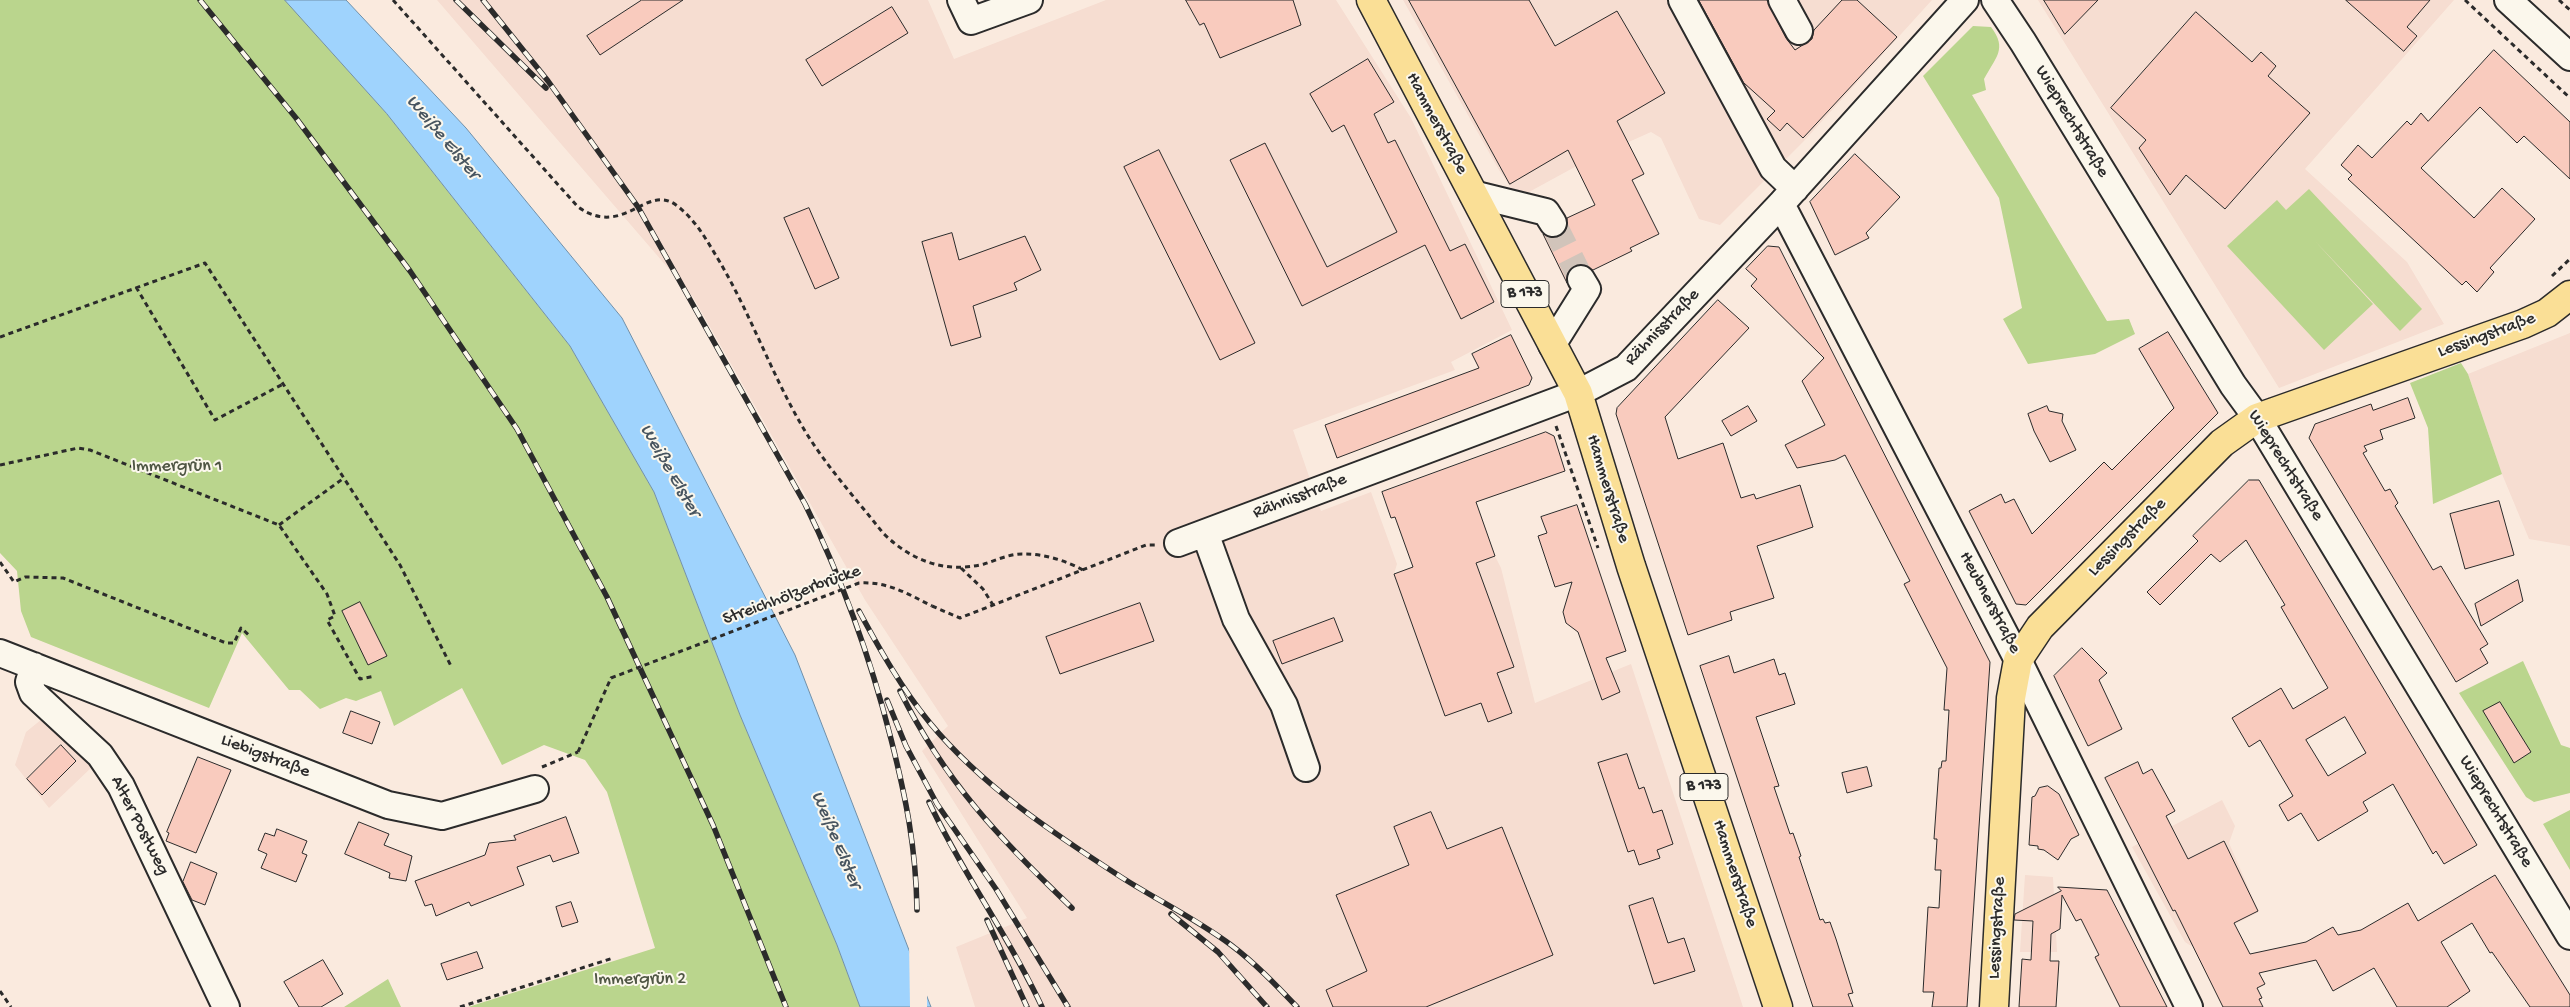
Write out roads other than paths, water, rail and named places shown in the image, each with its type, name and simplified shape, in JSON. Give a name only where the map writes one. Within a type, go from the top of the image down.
[{"type":"main road","name":"Hammerstraße","points":[[1371,0],[1578,393],[1631,566],[1778,1007]]},
{"type":"main road","name":"Lessingstraße","points":[[1994,1007],[2011,698],[2018,660],[2040,627],[2222,443],[2257,418],[2523,324],[2547,313],[2570,295]]},
{"type":"street","points":[[966,11],[1029,0]]},
{"type":"street","points":[[1682,0],[1788,196]]},
{"type":"street","points":[[1782,0],[1799,31]]},
{"type":"street","name":"Rähnisstraße","points":[[1178,543],[1578,393],[1626,368],[1788,196],[1965,0]]},
{"type":"street","name":"Wieprechtstraße","points":[[1994,0],[2023,42],[2232,385],[2257,418],[2567,922]]},
{"type":"street","points":[[2508,0],[2570,57]]},
{"type":"street","points":[[1473,194],[1546,212],[1552,223]]},
{"type":"street","name":"Heubnerstraße","points":[[1788,196],[2189,1007]]},
{"type":"street","points":[[1552,345],[1587,289],[1581,279]]},
{"type":"street","points":[[1205,533],[1236,619],[1284,705],[1306,768]]},
{"type":"street","name":"Liebigstraße","points":[[0,653],[388,805],[442,816],[535,789]]},
{"type":"street","name":"Alter Postweg","points":[[34,666],[29,682],[33,693],[100,754],[121,786],[226,1007]]},
{"type":"water","name":"Weiße Elster","points":[[285,0],[346,0],[466,128],[622,318],[795,655],[931,1007],[860,1007],[837,945],[740,715],[654,492],[570,346],[387,114]]},
{"type":"tunnel","points":[[1553,223],[1581,279]]},
{"type":"railway","points":[[200,0],[296,118],[410,271],[517,429],[607,597],[713,825],[786,1007]]},
{"type":"railway","points":[[456,0],[546,88]]},
{"type":"railway","points":[[483,0],[548,81],[638,207],[805,504],[819,533],[865,648],[883,708],[909,823],[915,865],[917,910]]},
{"type":"railway","points":[[859,611],[883,655],[910,697],[950,746],[995,788],[1044,826],[1121,877],[1231,945],[1273,982],[1297,1007]]},
{"type":"railway","points":[[900,691],[917,724],[936,754],[976,808],[1021,858],[1072,908]]},
{"type":"railway","points":[[887,700],[906,746],[937,804],[996,889],[1068,1007]]},
{"type":"railway","points":[[929,802],[1042,1007]]},
{"type":"railway","points":[[1171,914],[1218,952],[1267,1007]]},
{"type":"railway","points":[[987,920],[1027,1007]]},
{"type":"park label","name":"Immergrün 1","points":[[177,467]]},
{"type":"park label","name":"Immergrün 2","points":[[640,980]]}]
